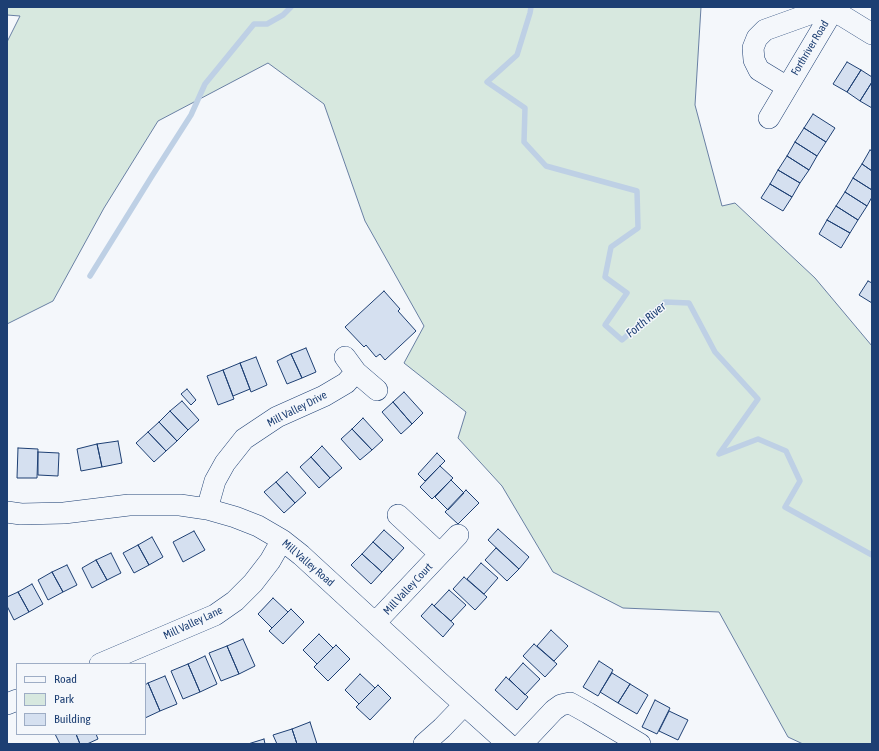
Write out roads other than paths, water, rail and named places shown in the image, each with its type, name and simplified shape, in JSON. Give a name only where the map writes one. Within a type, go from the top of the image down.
[{"type":"street","points":[[834,8],[872,34]]},
{"type":"street","name":"Forthriver Road","points":[[769,118],[834,8]]},
{"type":"street","name":"Forthriver Road","points":[[787,87],[759,70],[754,60],[753,48],[757,38],[765,30],[818,11],[834,8]]},
{"type":"street","name":"Mill Valley Drive","points":[[207,509],[214,481],[225,463],[244,439],[277,418],[346,384],[350,365],[377,390]]},
{"type":"street","name":"Mill Valley Road","points":[[7,512],[21,514],[64,513],[129,506],[180,505],[207,509],[252,524],[282,540],[301,555],[508,744]]},
{"type":"street","name":"Mill Valley Court","points":[[398,515],[440,554]]},
{"type":"street","name":"Mill Valley Court","points":[[375,623],[458,535]]},
{"type":"street","name":"Mill Valley Lane","points":[[102,663],[215,614],[235,601],[253,583],[270,561],[282,540]]},
{"type":"street","points":[[522,744],[554,710],[561,705],[570,703],[588,712],[640,744]]},
{"type":"street","points":[[424,744],[464,705]]},
{"type":"waterway","points":[[90,276],[191,115],[205,84],[254,24],[267,24],[283,15],[291,7]]},
{"type":"waterway","name":"Forth River","points":[[531,7],[517,55],[487,82],[525,108],[524,142],[546,166],[637,191],[638,228],[611,247],[605,277],[627,293],[605,325],[622,340],[665,302],[689,303],[715,352],[758,399],[719,454],[758,439],[786,451],[800,481],[785,507],[872,555]]}]
